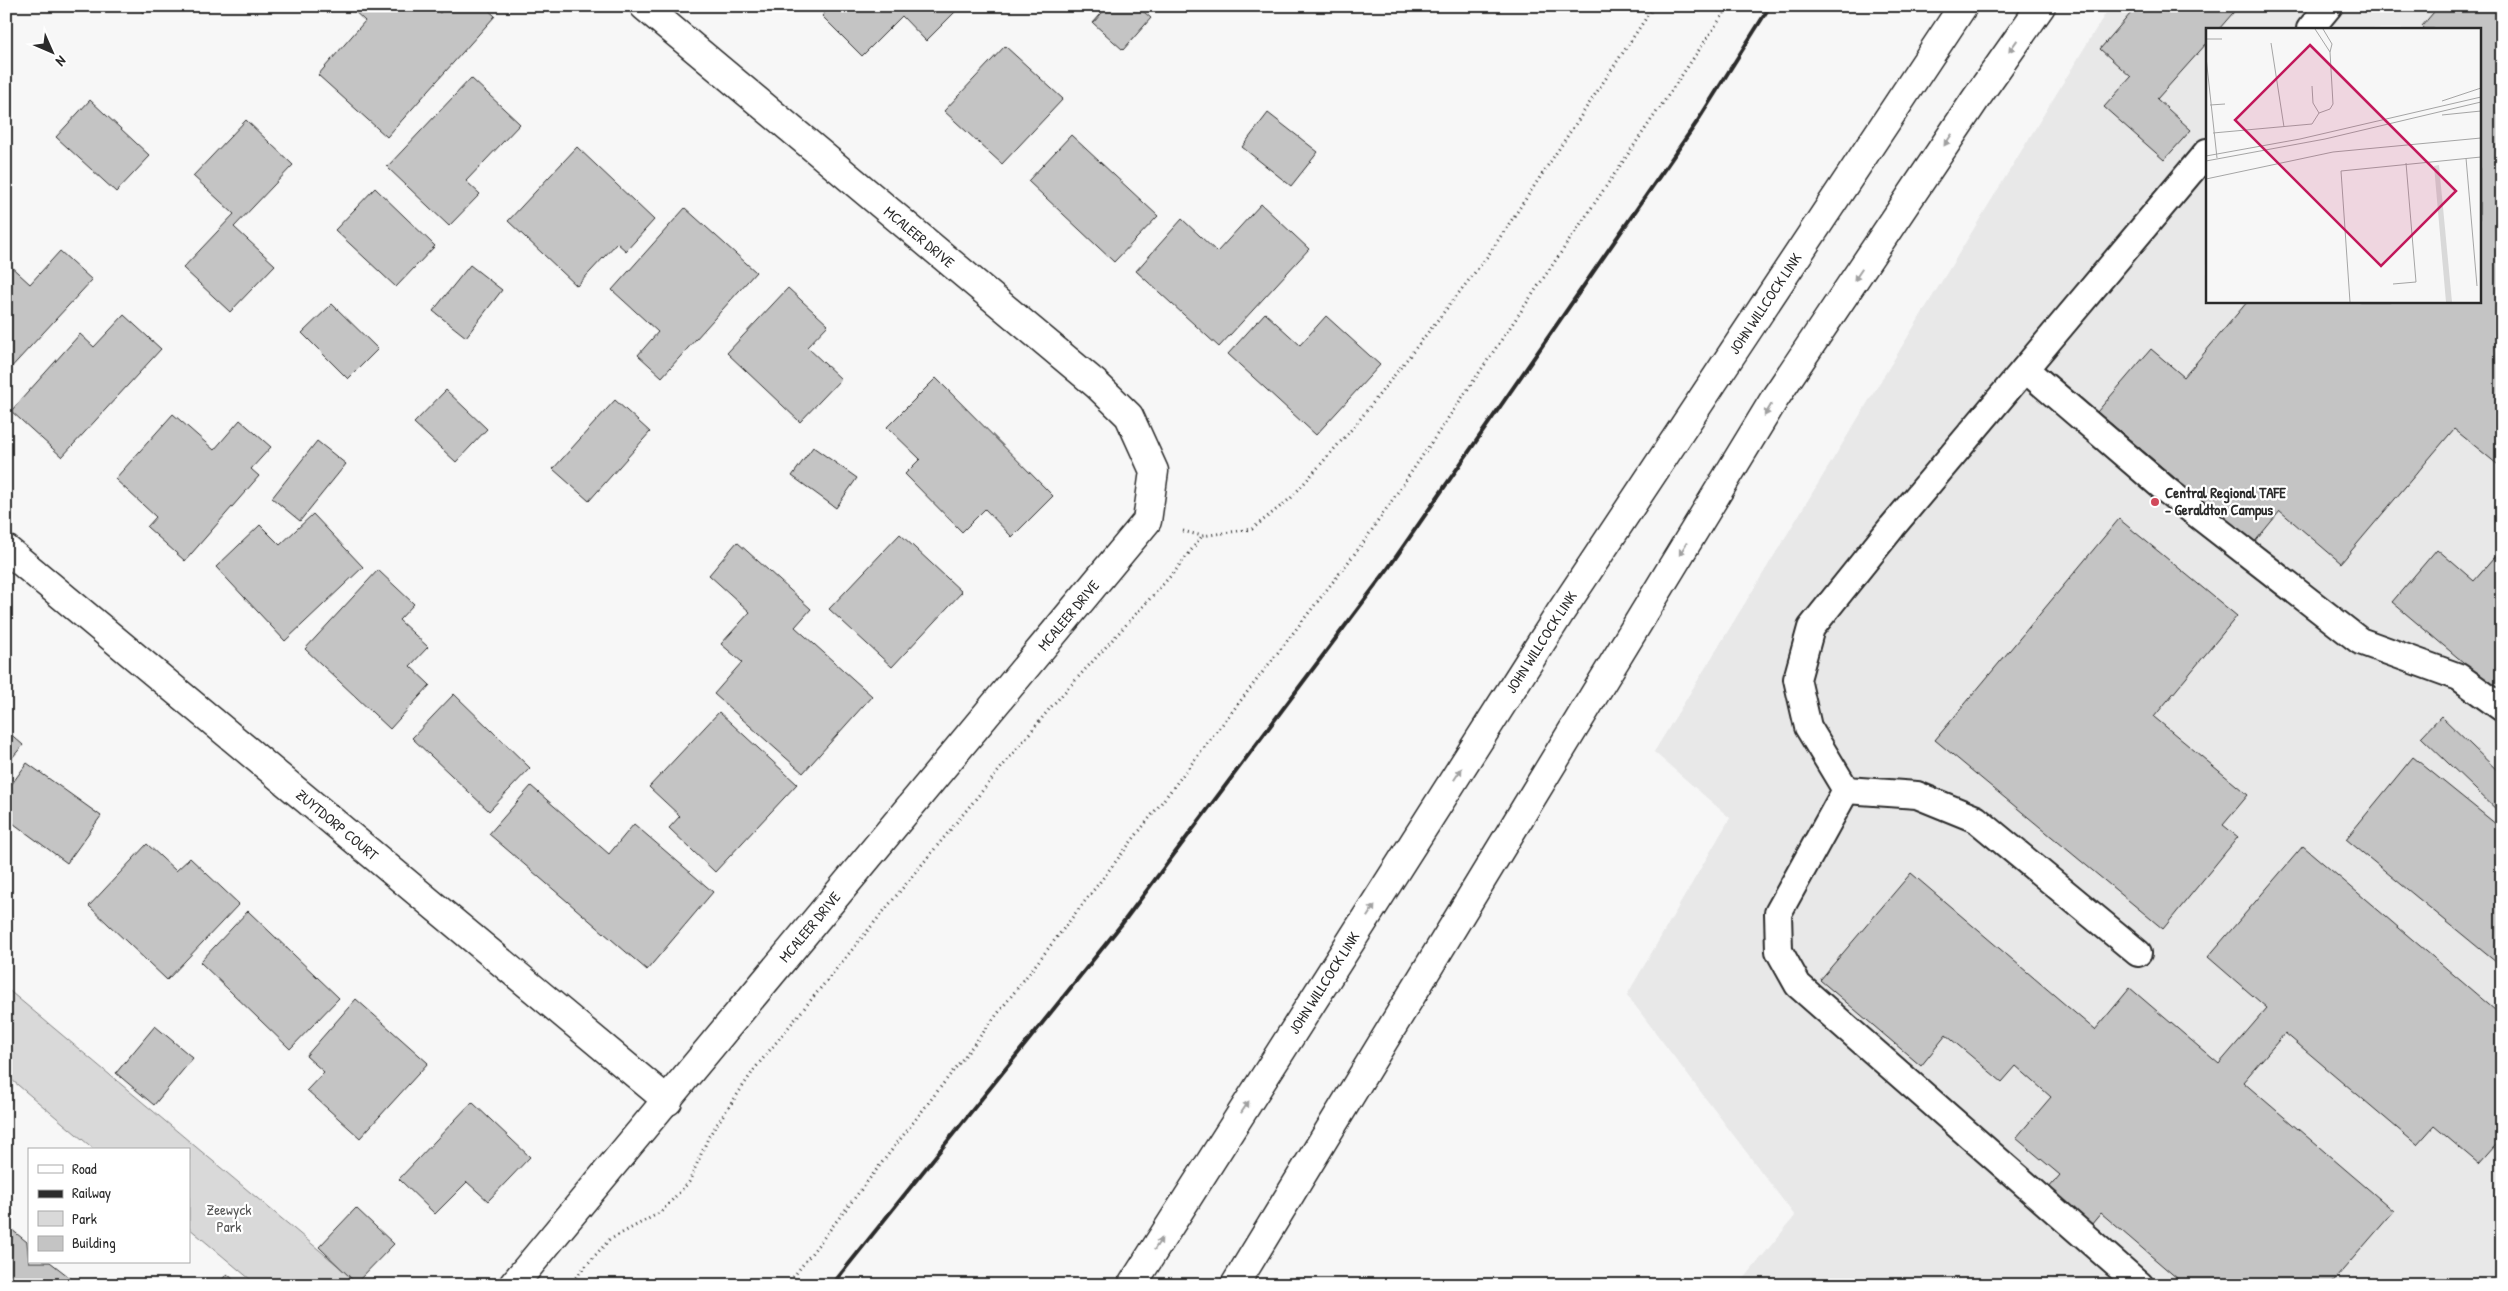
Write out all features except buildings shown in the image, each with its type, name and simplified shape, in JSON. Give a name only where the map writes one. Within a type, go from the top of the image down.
[{"type":"main road","name":"MCALEER DRIVE","points":[[513,1285],[668,1101],[1147,521],[1154,471],[1130,416],[1097,385],[644,6]]},
{"type":"main road","name":"JOHN WILLCOCK LINK","points":[[1132,1285],[1560,613],[1963,6]]},
{"type":"main road","points":[[1235,1285],[1775,398],[2041,6]]},
{"type":"main road","name":"ZUYTDORP COURT","points":[[6,548],[668,1101]]},
{"type":"main road","points":[[1240,1285],[1274,1222]]},
{"type":"lane","points":[[2311,28],[2329,6]]},
{"type":"lane","points":[[1846,790],[1808,727],[1796,679],[1812,628],[1892,527],[2206,153]]},
{"type":"lane","points":[[2025,369],[2166,490],[2360,641],[2459,678],[2502,708]]},
{"type":"lane","points":[[1846,790],[1917,796],[1976,819],[2138,953]]},
{"type":"lane","points":[[1846,790],[1778,913],[1779,951],[1798,985],[2140,1285]]},
{"type":"path","points":[[1174,528],[1202,536],[1252,529],[1291,498],[1357,422],[1487,257],[1654,6]]},
{"type":"path","points":[[787,1285],[1364,543],[1730,6]]},
{"type":"path","points":[[569,1285],[609,1240],[661,1212],[689,1182],[709,1136],[756,1067],[1051,707],[1176,570],[1202,536]]},
{"type":"shaded area","name":"Central Regional TAFE - Geraldton Campus","points":[[2110,6],[2502,6],[2502,1285],[1739,1285],[1795,1216],[1627,995],[1730,818],[1654,752]]},
{"type":"green space","name":"Zeewyck Park","points":[[6,988],[361,1285],[257,1285],[190,1229],[190,1148],[93,1148],[6,1075]]},
{"type":"railway","points":[[832,1285],[1121,925],[1387,570],[1697,122],[1770,6]]},
{"type":"place","name":"Central Regional TAFE - Geraldton Campus","points":[[2155,502]]}]
